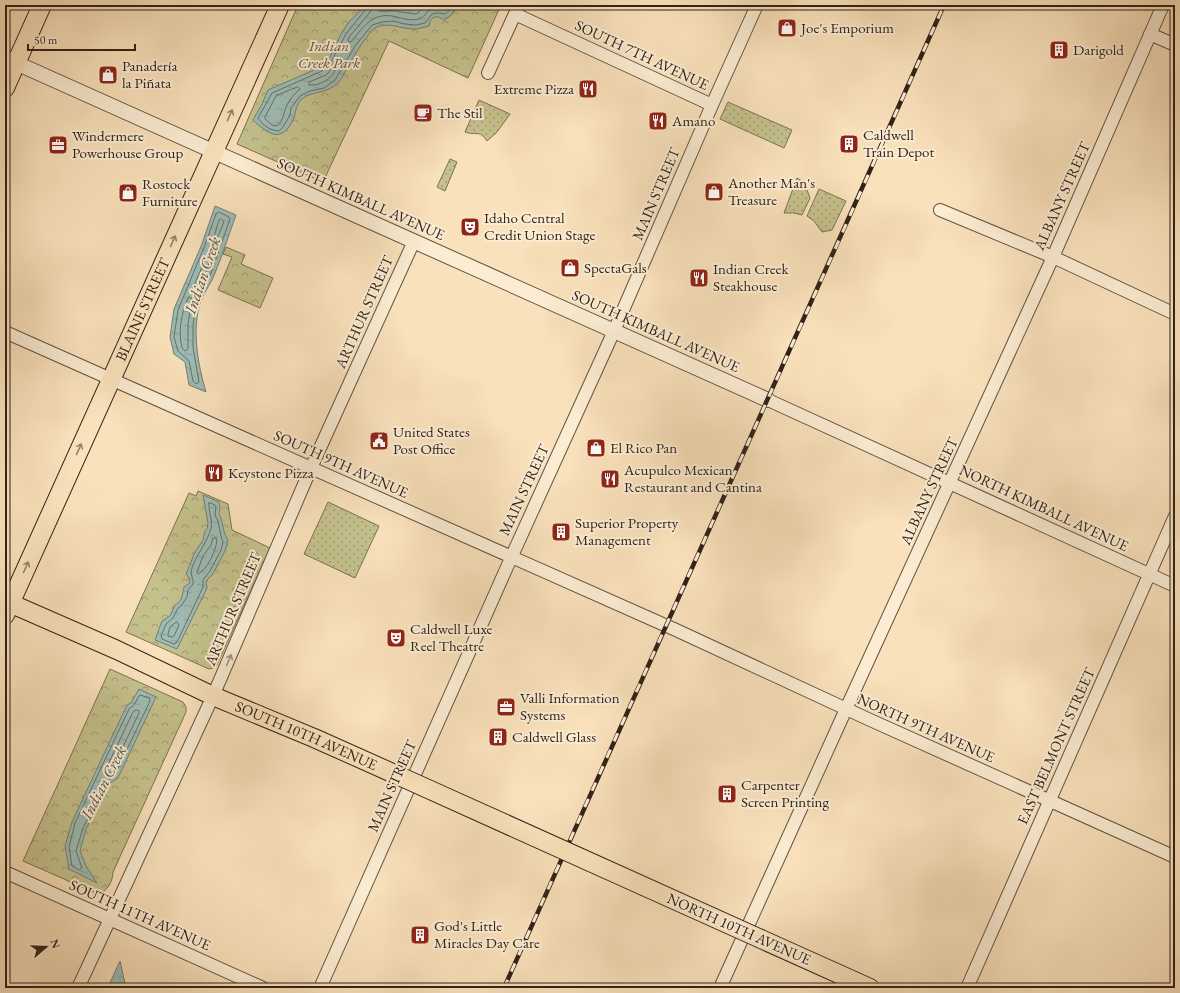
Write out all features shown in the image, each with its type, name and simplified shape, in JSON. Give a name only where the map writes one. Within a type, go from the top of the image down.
[{"type":"main road","points":[[5,88],[11,61],[42,5]]},
{"type":"main road","name":"BLAINE STREET","points":[[7,606],[280,5]]},
{"type":"main road","name":"SOUTH 10TH AVENUE","points":[[7,606],[117,650],[213,696],[314,738],[609,870]]},
{"type":"main road","name":"NORTH 10TH AVENUE","points":[[609,870],[870,988]]},
{"type":"street","name":"MAIN STREET","points":[[320,988],[511,558],[614,331],[757,5]]},
{"type":"street","name":"ALBANY STREET","points":[[720,988],[1053,257],[1163,5]]},
{"type":"street","name":"SOUTH 7TH AVENUE","points":[[517,10],[712,105]]},
{"type":"street","points":[[488,73],[517,10]]},
{"type":"street","points":[[1150,34],[1175,45]]},
{"type":"street","name":"SOUTH KIMBALL AVENUE","points":[[11,61],[768,400]]},
{"type":"street","points":[[940,210],[1053,257],[1175,314]]},
{"type":"street","name":"ARTHUR STREET","points":[[78,988],[213,696],[311,468],[414,241]]},
{"type":"street","name":"SOUTH 9TH AVENUE","points":[[5,332],[665,626]]},
{"type":"street","name":"NORTH KIMBALL AVENUE","points":[[768,400],[1175,586]]},
{"type":"street","name":"EAST BELMONT STREET","points":[[967,988],[1175,516]]},
{"type":"street","name":"NORTH 9TH AVENUE","points":[[665,626],[1175,858]]},
{"type":"street","name":"SOUTH 11TH AVENUE","points":[[5,872],[263,988]]},
{"type":"green space","name":"Indian Creek Park","points":[[298,5],[501,5],[468,78],[389,41],[323,182],[237,144]]},
{"type":"green space","points":[[479,100],[510,114],[497,132],[487,141],[482,135],[465,132]]},
{"type":"green space","points":[[728,102],[792,130],[784,148],[720,119]]},
{"type":"green space","points":[[450,159],[457,162],[445,191],[437,187]]},
{"type":"green space","points":[[797,178],[804,182],[810,198],[802,215],[784,213]]},
{"type":"green space","points":[[819,189],[846,201],[832,230],[822,232],[814,221],[807,216]]},
{"type":"green space","points":[[226,247],[245,255],[241,264],[273,278],[260,308],[218,290],[232,257],[223,254]]},
{"type":"green space","points":[[198,491],[228,504],[232,530],[270,548],[217,665],[214,668],[209,669],[126,632],[189,493],[196,496]]},
{"type":"green space","points":[[328,502],[379,526],[355,578],[304,554]]},
{"type":"green space","points":[[110,669],[183,702],[186,707],[186,712],[113,872],[111,882],[107,889],[98,894],[23,861]]},
{"type":"water","points":[[365,5],[459,5],[449,17],[444,20],[439,17],[434,17],[430,21],[429,26],[409,29],[384,25],[374,29],[359,48],[334,87],[306,96],[302,99],[297,105],[294,118],[285,131],[280,134],[275,134],[264,130],[253,120],[268,90],[321,67],[329,59],[342,32],[349,22]]},
{"type":"water","name":"Indian Creek","points":[[215,206],[236,215],[214,277],[202,297],[196,323],[198,358],[206,392],[189,385],[185,362],[174,354],[170,337],[174,309],[202,244]]},
{"type":"water","points":[[203,495],[219,502],[219,514],[228,540],[225,551],[213,574],[206,581],[207,588],[177,649],[155,640],[162,621],[170,616],[175,605],[181,599],[184,587],[190,583],[186,574],[195,552],[203,540],[208,523]]},
{"type":"water","name":"Indian Creek","points":[[139,689],[156,697],[118,778],[110,783],[86,829],[80,851],[86,866],[97,883],[69,869],[65,846],[72,822],[127,705],[131,703]]},
{"type":"water","points":[[120,961],[126,988],[111,988],[109,985]]},
{"type":"railway","points":[[504,988],[944,5]]},
{"type":"place","name":"Joe's Emporium","points":[[787,28]]},
{"type":"place","name":"Darigold","points":[[1059,50]]},
{"type":"place","name":"Panadería la Piñata","points":[[108,75]]},
{"type":"place","name":"Extreme Pizza","points":[[588,89]]},
{"type":"place","name":"The Stil","points":[[423,113]]},
{"type":"place","name":"Amano","points":[[658,121]]},
{"type":"place","name":"Caldwell Train Depot","points":[[849,144]]},
{"type":"place","name":"Windermere Powerhouse Group","points":[[58,145]]},
{"type":"place","name":"Another Man's Treasure","points":[[714,192]]},
{"type":"place","name":"Rostock Furniture","points":[[128,193]]},
{"type":"place","name":"Idaho Central Credit Union Stage","points":[[470,227]]},
{"type":"place","name":"SpectaGals","points":[[570,268]]},
{"type":"place","name":"Indian Creek Steakhouse","points":[[699,278]]},
{"type":"place","name":"United States Post Office","points":[[379,441]]},
{"type":"place","name":"El Rico Pan","points":[[596,448]]},
{"type":"place","name":"Keystone Pizza","points":[[214,473]]},
{"type":"place","name":"Acupulco Mexican Restaurant and Cantina","points":[[610,479]]},
{"type":"place","name":"Superior Property Management","points":[[561,532]]},
{"type":"place","name":"Caldwell Luxe Reel Theatre","points":[[396,638]]},
{"type":"place","name":"Valli Information Systems","points":[[506,707]]},
{"type":"place","name":"Caldwell Glass","points":[[498,737]]},
{"type":"place","name":"Carpenter Screen Printing","points":[[727,794]]},
{"type":"place","name":"God's Little Miracles Day Care","points":[[420,935]]}]
